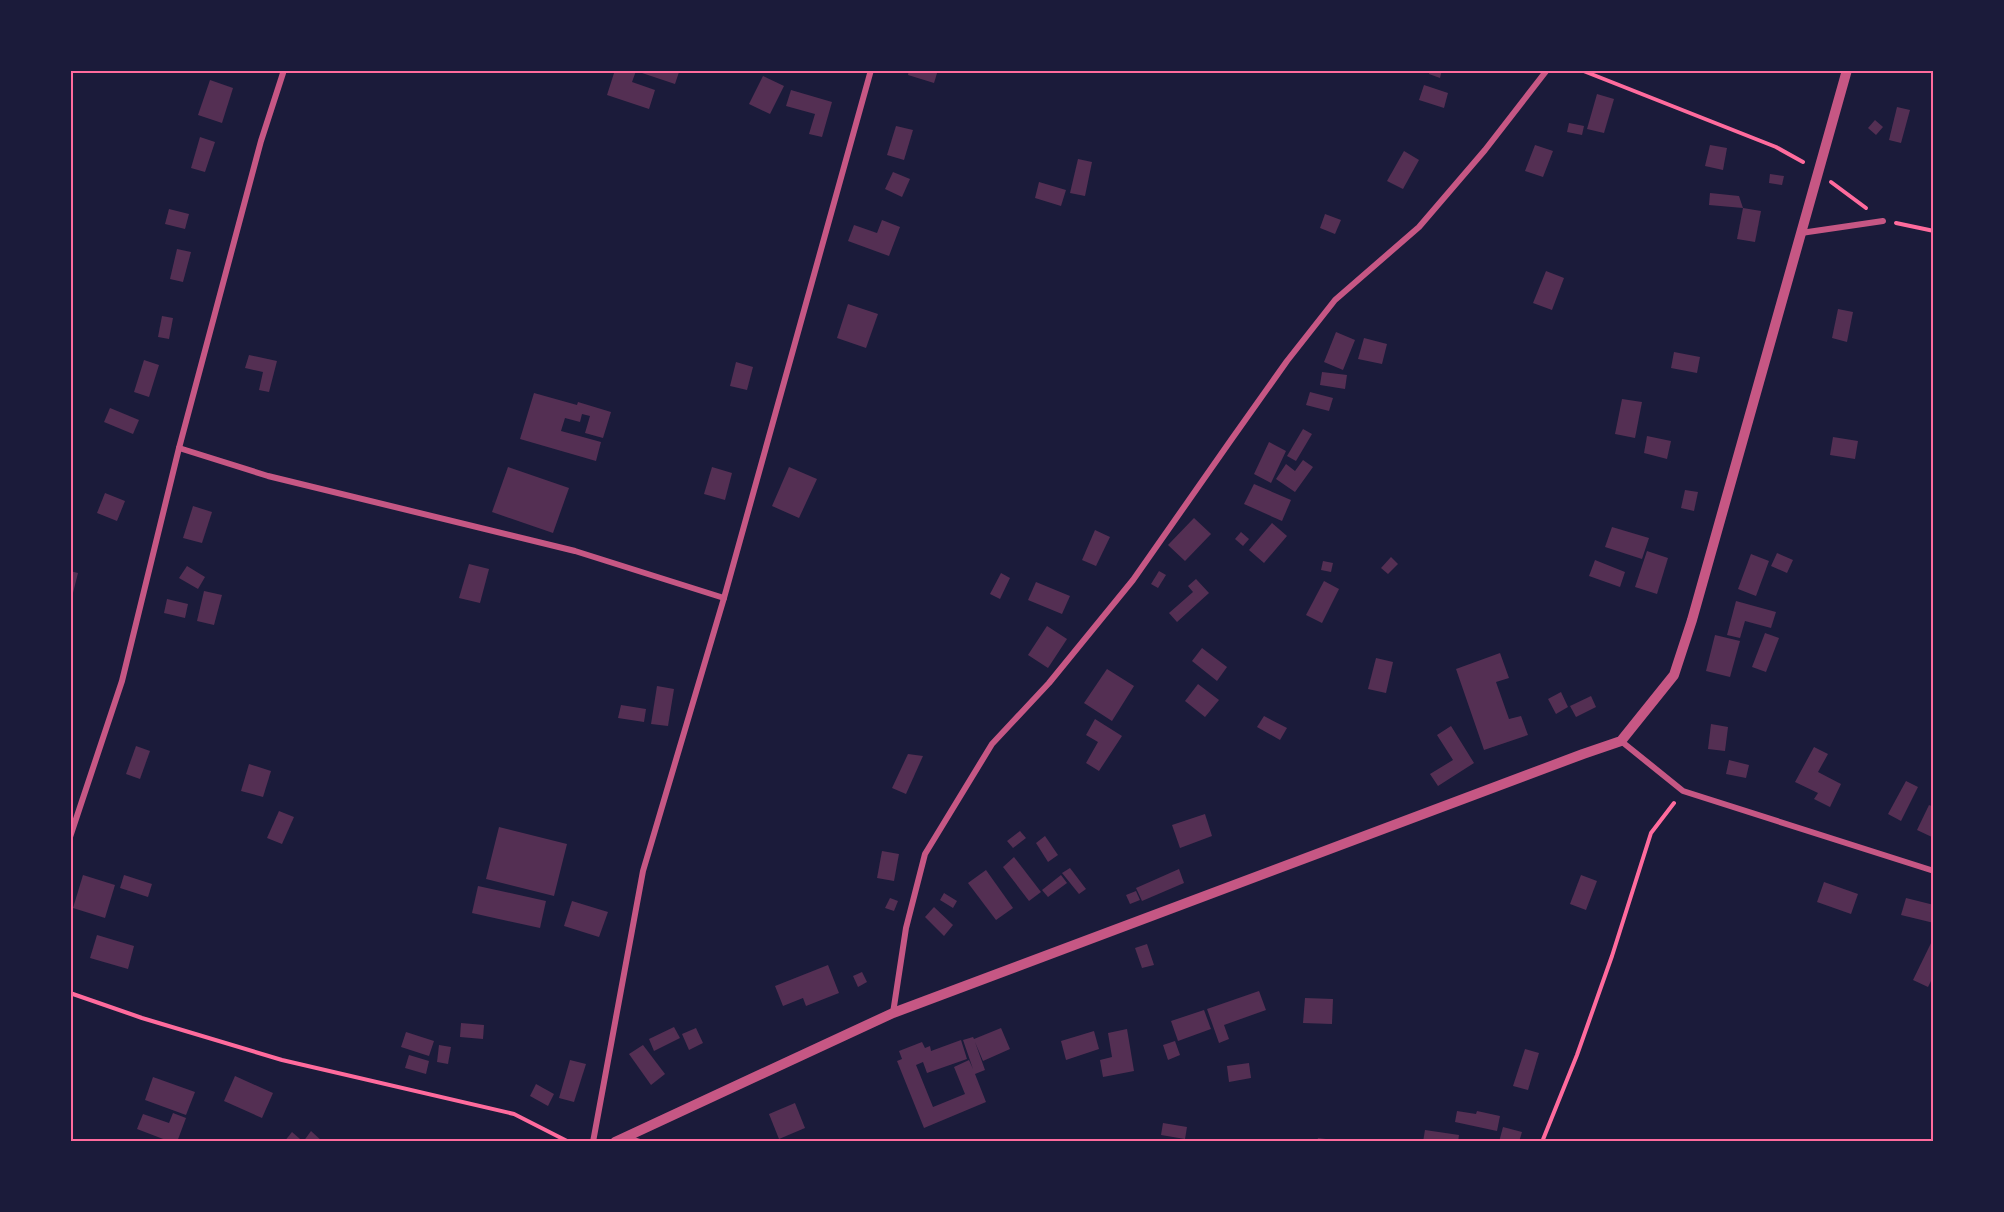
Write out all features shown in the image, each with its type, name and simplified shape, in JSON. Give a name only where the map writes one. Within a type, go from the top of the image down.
[{"type":"street","points":[[70,837],[122,681],[178,447],[261,141],[284,70]]},
{"type":"street","points":[[593,1142],[643,871],[724,598],[871,70]]},
{"type":"street","points":[[893,1013],[906,928],[925,854],[992,744],[1049,683],[1133,580],[1287,361],[1335,300],[1419,227],[1485,150],[1546,70]]},
{"type":"street","points":[[620,1139],[893,1013],[1621,741],[1674,675],[1692,620],[1847,70]]},
{"type":"street","points":[[1801,233],[1883,221]]},
{"type":"street","points":[[178,447],[268,476],[575,551],[724,598]]},
{"type":"street","points":[[1621,741],[1683,791],[1934,871]]},
{"type":"street","points":[[620,1139],[640,1142]]},
{"type":"path","points":[[1581,70],[1776,147],[1819,172]]},
{"type":"path","points":[[1542,1142],[1577,1055],[1612,956],[1651,833],[1683,791]]},
{"type":"path","points":[[70,993],[142,1018],[282,1060],[514,1114],[568,1142]]},
{"type":"building","points":[[615,70],[676,70],[679,72],[675,84],[636,71],[632,82],[655,90],[649,109],[607,95]]},
{"type":"building","points":[[909,70],[938,70],[934,83],[908,75]]},
{"type":"building","points":[[1430,70],[1442,70],[1440,78],[1429,74]]},
{"type":"building","points":[[763,76],[784,86],[770,114],[749,104]]},
{"type":"building","points":[[210,80],[233,88],[222,123],[198,115]]},
{"type":"building","points":[[1424,85],[1448,93],[1444,108],[1419,100]]},
{"type":"building","points":[[791,90],[832,102],[822,137],[809,134],[815,114],[786,106]]},
{"type":"building","points":[[1597,94],[1614,99],[1604,133],[1587,129]]},
{"type":"building","points":[[1897,107],[1910,110],[1901,143],[1889,140]]},
{"type":"building","points":[[1875,120],[1883,127],[1876,135],[1868,128]]},
{"type":"building","points":[[1569,123],[1584,126],[1582,135],[1567,132]]},
{"type":"building","points":[[896,126],[913,130],[904,160],[887,155]]},
{"type":"building","points":[[200,137],[215,142],[205,172],[191,168]]},
{"type":"building","points":[[1535,145],[1553,151],[1543,177],[1525,171]]},
{"type":"building","points":[[1710,145],[1727,148],[1723,170],[1705,166]]},
{"type":"building","points":[[1404,151],[1419,160],[1403,189],[1387,181]]},
{"type":"building","points":[[1078,159],[1092,162],[1085,196],[1070,193]]},
{"type":"building","points":[[893,172],[910,179],[902,197],[885,189]]},
{"type":"building","points":[[1770,174],[1784,176],[1782,185],[1769,183]]},
{"type":"building","points":[[1039,182],[1066,190],[1061,206],[1035,198]]},
{"type":"building","points":[[1710,193],[1739,196],[1743,208],[1709,205]]},
{"type":"building","points":[[1743,208],[1761,211],[1755,242],[1737,239]]},
{"type":"building","points":[[169,209],[189,214],[185,229],[165,224]]},
{"type":"building","points":[[1325,214],[1341,220],[1335,234],[1320,228]]},
{"type":"building","points":[[882,220],[900,227],[889,256],[848,241],[854,225],[877,233]]},
{"type":"building","points":[[177,249],[191,252],[183,282],[170,279]]},
{"type":"building","points":[[1546,271],[1564,278],[1552,310],[1533,303]]},
{"type":"building","points":[[848,304],[878,314],[866,348],[837,338]]},
{"type":"building","points":[[1838,309],[1853,312],[1847,342],[1832,338]]},
{"type":"building","points":[[162,316],[173,318],[169,339],[158,337]]},
{"type":"building","points":[[1336,332],[1355,340],[1343,370],[1324,362]]},
{"type":"building","points":[[1364,338],[1387,344],[1382,364],[1358,359]]},
{"type":"building","points":[[1674,352],[1700,357],[1697,373],[1671,368]]},
{"type":"building","points":[[249,355],[277,361],[269,392],[259,390],[263,372],[245,368]]},
{"type":"building","points":[[144,360],[159,365],[149,397],[134,392]]},
{"type":"building","points":[[736,362],[753,367],[747,390],[730,386]]},
{"type":"building","points":[[1322,372],[1347,375],[1345,389],[1320,385]]},
{"type":"building","points":[[1310,392],[1333,398],[1329,411],[1306,405]]},
{"type":"building","points":[[534,393],[577,405],[578,402],[611,412],[603,438],[585,433],[590,416],[582,414],[580,422],[565,418],[561,431],[601,442],[596,461],[520,439]]},
{"type":"building","points":[[1622,399],[1642,402],[1635,438],[1615,434]]},
{"type":"building","points":[[110,408],[139,420],[133,434],[104,422]]},
{"type":"building","points":[[1303,429],[1312,434],[1296,461],[1287,456]]},
{"type":"building","points":[[1647,436],[1671,441],[1667,459],[1644,453]]},
{"type":"building","points":[[1833,437],[1858,441],[1855,459],[1830,455]]},
{"type":"building","points":[[1269,442],[1286,451],[1271,483],[1254,474]]},
{"type":"building","points":[[1303,460],[1313,467],[1295,492],[1276,479],[1286,464],[1295,471]]},
{"type":"building","points":[[508,467],[569,488],[553,533],[492,512]]},
{"type":"building","points":[[712,467],[732,473],[725,500],[704,494]]},
{"type":"building","points":[[789,467],[817,479],[799,518],[772,506]]},
{"type":"building","points":[[1254,484],[1291,500],[1282,521],[1244,504]]},
{"type":"building","points":[[1685,490],[1698,492],[1694,511],[1681,508]]},
{"type":"building","points":[[105,493],[125,501],[117,521],[97,513]]},
{"type":"building","points":[[193,506],[212,512],[202,543],[183,538]]},
{"type":"building","points":[[1194,518],[1211,534],[1185,561],[1168,545]]},
{"type":"building","points":[[1272,523],[1287,536],[1264,563],[1249,550]]},
{"type":"building","points":[[1612,527],[1649,538],[1642,559],[1605,547]]},
{"type":"building","points":[[1095,530],[1110,537],[1096,566],[1082,560]]},
{"type":"building","points":[[1241,532],[1249,539],[1243,546],[1235,539]]},
{"type":"building","points":[[1647,551],[1668,558],[1657,594],[1635,587]]},
{"type":"building","points":[[1777,553],[1793,560],[1787,573],[1771,566]]},
{"type":"building","points":[[1751,554],[1769,561],[1756,596],[1738,589]]},
{"type":"building","points":[[1391,557],[1398,564],[1388,574],[1381,568]]},
{"type":"building","points":[[1595,560],[1625,572],[1620,587],[1589,576]]},
{"type":"building","points":[[1323,561],[1333,563],[1331,572],[1321,570]]},
{"type":"building","points":[[469,564],[489,569],[480,603],[459,598]]},
{"type":"building","points":[[187,566],[205,577],[198,589],[179,578]]},
{"type":"building","points":[[70,571],[78,573],[71,601],[70,601]]},
{"type":"building","points":[[1159,571],[1166,575],[1158,588],[1151,584]]},
{"type":"building","points":[[1001,573],[1010,578],[1000,599],[990,594]]},
{"type":"building","points":[[1196,579],[1209,593],[1177,622],[1169,613],[1193,592],[1188,586]]},
{"type":"building","points":[[1324,581],[1339,589],[1322,623],[1306,615]]},
{"type":"building","points":[[1036,582],[1070,596],[1062,614],[1028,600]]},
{"type":"building","points":[[204,591],[222,595],[214,625],[197,621]]},
{"type":"building","points":[[167,599],[188,604],[185,618],[164,613]]},
{"type":"building","points":[[1736,601],[1776,612],[1771,628],[1745,621],[1740,638],[1727,635]]},
{"type":"building","points":[[1047,626],[1067,639],[1048,668],[1028,655]]},
{"type":"building","points":[[1765,633],[1779,638],[1766,672],[1752,667]]},
{"type":"building","points":[[1715,635],[1740,641],[1730,677],[1706,671]]},
{"type":"building","points":[[1202,648],[1227,667],[1217,681],[1192,661]]},
{"type":"building","points":[[1500,653],[1509,678],[1496,682],[1509,719],[1521,716],[1528,735],[1484,750],[1456,669]]},
{"type":"building","points":[[1376,658],[1393,662],[1386,693],[1368,689]]},
{"type":"building","points":[[1107,669],[1134,686],[1112,721],[1084,703]]},
{"type":"building","points":[[1198,684],[1219,700],[1205,717],[1185,701]]},
{"type":"building","points":[[657,686],[674,689],[668,726],[651,724]]},
{"type":"building","points":[[1561,692],[1568,707],[1556,714],[1548,699]]},
{"type":"building","points":[[1591,696],[1596,707],[1576,717],[1570,706]]},
{"type":"building","points":[[621,705],[646,709],[644,722],[618,718]]},
{"type":"building","points":[[1264,716],[1287,728],[1280,740],[1257,727]]},
{"type":"building","points":[[1095,719],[1122,736],[1099,771],[1086,763],[1098,742],[1086,735]]},
{"type":"building","points":[[1711,724],[1728,727],[1725,751],[1708,749]]},
{"type":"building","points":[[1451,726],[1474,763],[1438,786],[1430,774],[1453,760],[1437,735]]},
{"type":"building","points":[[136,746],[150,751],[140,779],[126,774]]},
{"type":"building","points":[[1814,747],[1828,754],[1818,772],[1841,784],[1830,807],[1814,799],[1818,793],[1795,782]]},
{"type":"building","points":[[908,754],[923,756],[906,794],[892,788]]},
{"type":"building","points":[[1729,760],[1749,765],[1746,778],[1726,774]]},
{"type":"building","points":[[249,764],[271,771],[263,797],[241,791]]},
{"type":"building","points":[[1906,781],[1918,787],[1901,821],[1888,814]]},
{"type":"building","points":[[1929,805],[1934,807],[1934,838],[1917,830]]},
{"type":"building","points":[[279,811],[294,817],[282,844],[267,838]]},
{"type":"building","points":[[1205,814],[1212,836],[1180,848],[1172,825]]},
{"type":"building","points":[[499,827],[567,844],[554,896],[486,879]]},
{"type":"building","points":[[1020,831],[1026,838],[1013,848],[1007,841]]},
{"type":"building","points":[[1045,836],[1058,855],[1048,862],[1036,843]]},
{"type":"building","points":[[882,851],[899,854],[894,881],[877,878]]},
{"type":"building","points":[[1014,857],[1041,892],[1029,901],[1003,867]]},
{"type":"building","points":[[1070,868],[1086,889],[1079,894],[1062,873]]},
{"type":"building","points":[[1179,869],[1184,883],[1142,901],[1136,888]]},
{"type":"building","points":[[986,870],[1013,908],[996,920],[968,883]]},
{"type":"building","points":[[83,875],[115,885],[105,918],[73,908]]},
{"type":"building","points":[[124,875],[152,884],[148,897],[120,888]]},
{"type":"building","points":[[1061,875],[1067,883],[1048,897],[1042,890]]},
{"type":"building","points":[[1581,875],[1597,881],[1586,910],[1570,904]]},
{"type":"building","points":[[1824,882],[1858,894],[1851,914],[1817,902]]},
{"type":"building","points":[[478,886],[546,901],[540,928],[472,913]]},
{"type":"building","points":[[1136,891],[1140,900],[1130,904],[1126,895]]},
{"type":"building","points":[[944,893],[957,901],[953,908],[940,900]]},
{"type":"building","points":[[890,898],[898,901],[894,911],[885,908]]},
{"type":"building","points":[[1906,898],[1934,905],[1934,923],[1901,915]]},
{"type":"building","points":[[572,901],[608,912],[599,937],[564,926]]},
{"type":"building","points":[[934,907],[953,925],[944,936],[925,917]]},
{"type":"building","points":[[97,935],[134,946],[128,969],[90,958]]},
{"type":"building","points":[[1934,937],[1934,975],[1928,987],[1913,980]]},
{"type":"building","points":[[1147,944],[1154,965],[1142,968],[1135,948]]},
{"type":"building","points":[[828,965],[839,993],[806,1006],[803,998],[783,1006],[775,986]]},
{"type":"building","points":[[862,972],[867,982],[858,987],[853,976]]},
{"type":"building","points":[[1259,991],[1266,1010],[1224,1025],[1229,1039],[1219,1043],[1207,1009]]},
{"type":"building","points":[[1305,998],[1333,999],[1332,1024],[1303,1023]]},
{"type":"building","points":[[1204,1010],[1211,1029],[1178,1041],[1171,1021]]},
{"type":"building","points":[[461,1023],[484,1025],[483,1039],[460,1037]]},
{"type":"building","points":[[674,1027],[680,1038],[654,1051],[649,1039]]},
{"type":"building","points":[[696,1028],[703,1043],[689,1050],[682,1034]]},
{"type":"building","points":[[1001,1028],[1010,1049],[983,1061],[975,1042],[985,1070],[975,1074],[986,1102],[924,1128],[897,1061],[902,1059],[899,1051],[922,1042],[925,1048],[930,1046],[931,1051],[961,1040],[967,1059],[927,1073],[923,1062],[916,1065],[933,1107],[965,1094],[954,1067],[969,1060],[973,1069],[963,1040],[973,1037],[974,1039]]},
{"type":"building","points":[[1127,1029],[1134,1071],[1103,1077],[1100,1060],[1112,1057],[1108,1033]]},
{"type":"building","points":[[1094,1031],[1099,1049],[1066,1060],[1061,1041]]},
{"type":"building","points":[[406,1032],[434,1041],[429,1056],[401,1047]]},
{"type":"building","points":[[1175,1041],[1180,1055],[1168,1060],[1163,1045]]},
{"type":"building","points":[[439,1045],[451,1047],[448,1064],[437,1062]]},
{"type":"building","points":[[643,1045],[665,1074],[651,1085],[629,1054]]},
{"type":"building","points":[[1525,1049],[1539,1053],[1528,1090],[1513,1086]]},
{"type":"building","points":[[409,1055],[429,1061],[426,1074],[405,1068]]},
{"type":"building","points":[[570,1060],[586,1064],[574,1102],[559,1098]]},
{"type":"building","points":[[1249,1063],[1251,1078],[1229,1082],[1227,1066]]},
{"type":"building","points":[[235,1076],[273,1093],[262,1118],[224,1101]]},
{"type":"building","points":[[153,1077],[195,1092],[186,1115],[145,1100]]},
{"type":"building","points":[[536,1084],[554,1094],[548,1106],[530,1096]]},
{"type":"building","points":[[795,1103],[805,1128],[779,1139],[769,1114]]},
{"type":"building","points":[[1457,1111],[1476,1114],[1477,1111],[1500,1116],[1497,1131],[1455,1122]]},
{"type":"building","points":[[173,1113],[186,1118],[177,1142],[171,1142],[137,1129],[143,1114],[169,1123]]},
{"type":"building","points":[[1163,1123],[1187,1127],[1185,1139],[1161,1135]]},
{"type":"building","points":[[1503,1127],[1522,1132],[1519,1142],[1499,1142]]},
{"type":"building","points":[[1425,1130],[1459,1135],[1458,1142],[1423,1142]]},
{"type":"building","points":[[311,1131],[323,1142],[303,1142]]},
{"type":"building","points":[[292,1132],[300,1139],[298,1142],[284,1142]]},
{"type":"building","points":[[1318,1138],[1334,1140],[1334,1142],[1317,1142]]}]
